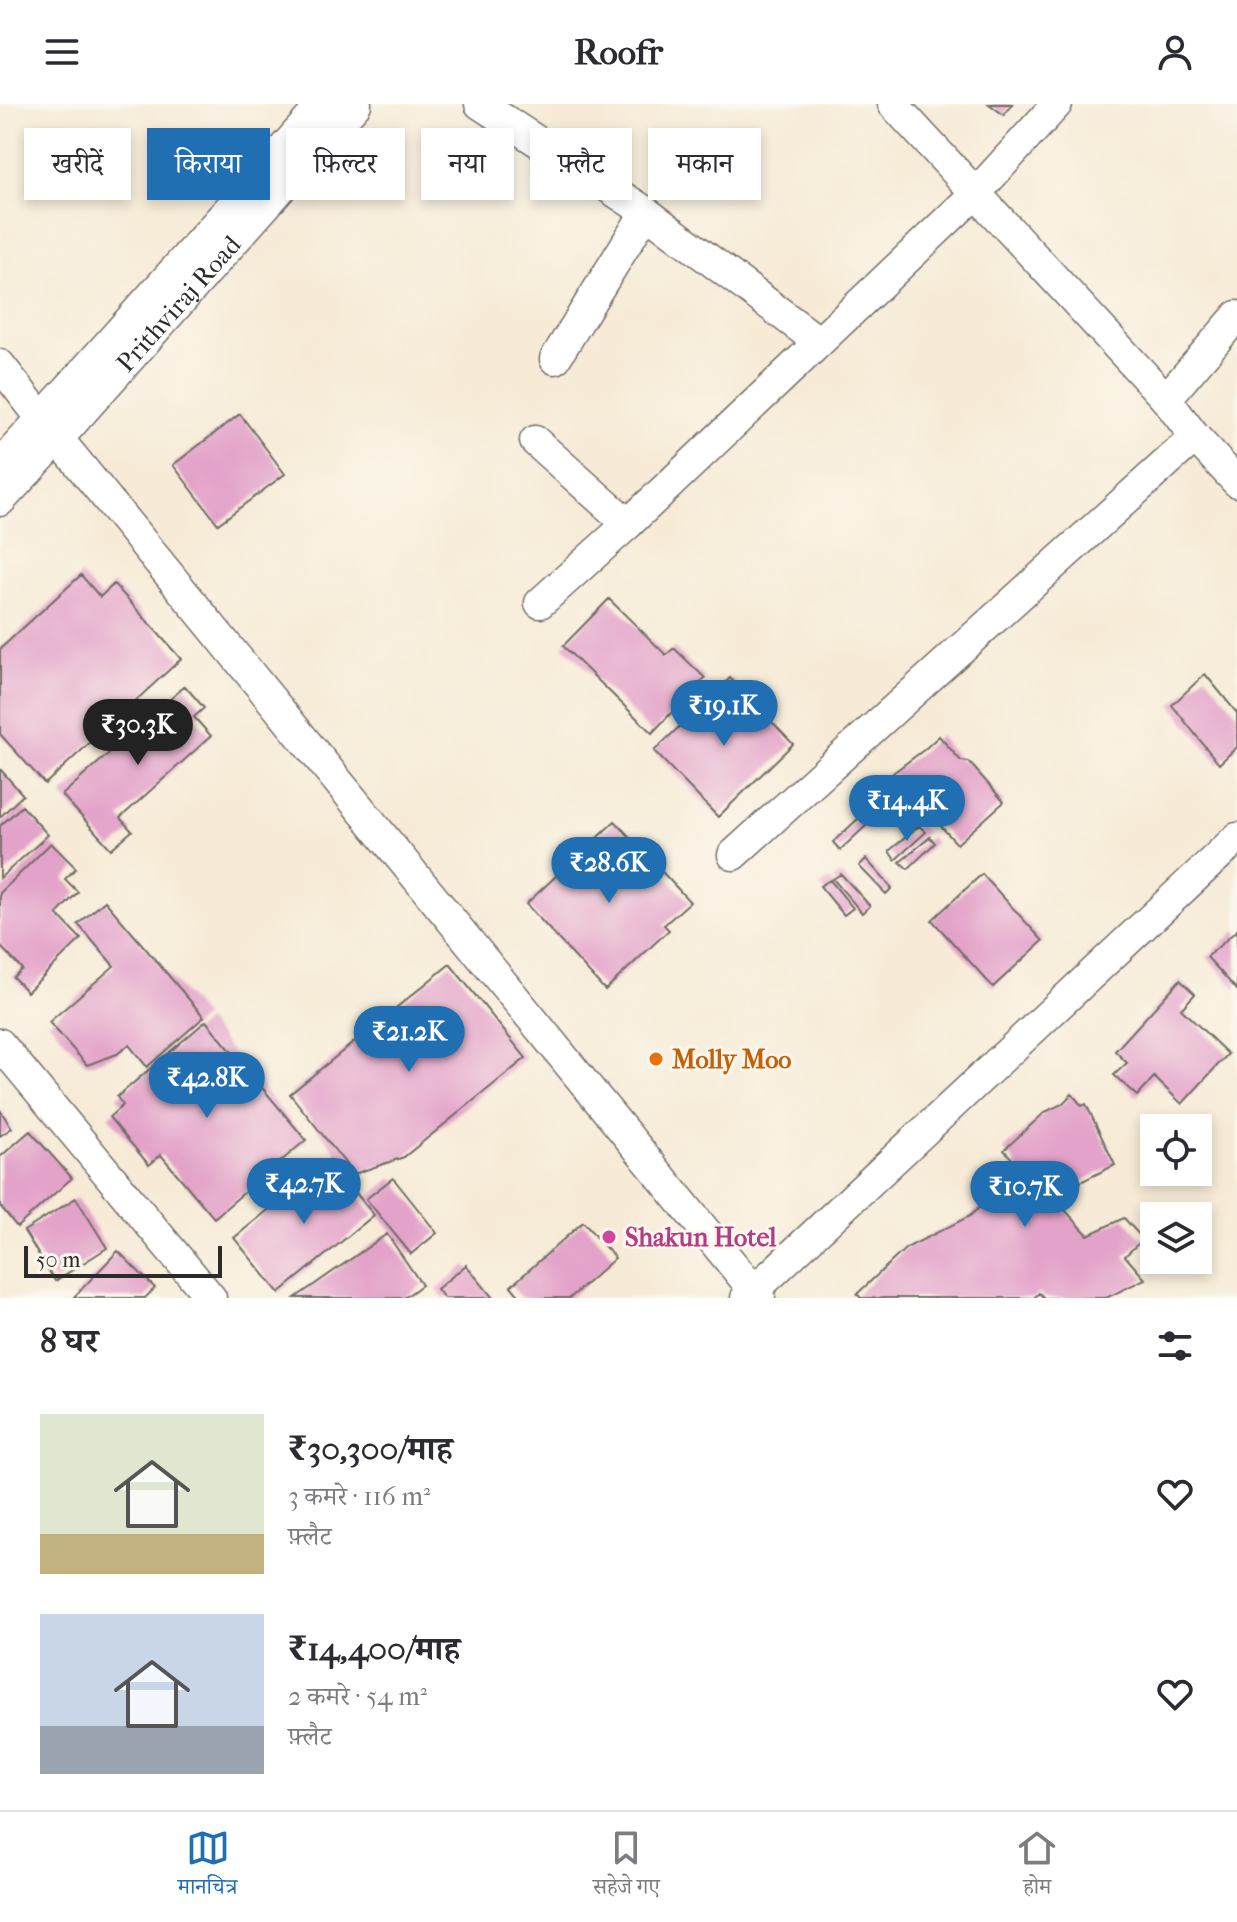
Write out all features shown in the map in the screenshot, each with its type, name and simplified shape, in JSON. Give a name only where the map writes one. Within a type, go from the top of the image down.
[{"type":"street","name":"Prithviraj Road","points":[[0,501],[50,429],[323,104]]},
{"type":"street","name":"Prithviraj Road","points":[[0,465],[50,429],[356,104]]},
{"type":"street","points":[[480,104],[646,212],[819,342]]},
{"type":"street","points":[[893,104],[1166,399],[1195,437],[1237,482]]},
{"type":"street","points":[[540,603],[628,524],[976,193],[1057,104]]},
{"type":"street","points":[[555,359],[646,212]]},
{"type":"street","points":[[1166,399],[1237,316]]},
{"type":"street","points":[[0,365],[753,1295],[1237,838]]},
{"type":"street","points":[[733,855],[1195,437]]},
{"type":"street","points":[[535,441],[628,524]]},
{"type":"street","points":[[0,1044],[211,1298]]},
{"type":"building","points":[[989,104],[1012,104],[1004,115]]},
{"type":"building","points":[[240,414],[285,474],[218,524],[173,465]]},
{"type":"building","points":[[81,575],[100,597],[114,584],[181,659],[45,784],[0,734],[0,649]]},
{"type":"building","points":[[609,599],[666,655],[674,648],[705,678],[652,733],[563,646]]},
{"type":"building","points":[[1205,674],[1237,713],[1237,747],[1219,764],[1172,705]]},
{"type":"building","points":[[730,678],[793,744],[718,817],[654,751]]},
{"type":"building","points":[[185,686],[204,708],[194,717],[211,736],[120,818],[132,831],[111,849],[62,795]]},
{"type":"building","points":[[939,736],[961,761],[969,762],[1004,802],[957,844],[893,773]]},
{"type":"building","points":[[0,769],[23,795],[0,817]]},
{"type":"building","points":[[22,806],[48,835],[0,878],[0,826]]},
{"type":"building","points":[[860,817],[867,825],[840,850],[833,842]]},
{"type":"building","points":[[615,821],[690,902],[664,925],[669,930],[605,990],[526,904]]},
{"type":"building","points":[[919,826],[926,832],[895,860],[889,851]]},
{"type":"building","points":[[930,837],[935,843],[908,869],[900,862]]},
{"type":"building","points":[[51,843],[76,868],[65,879],[78,892],[57,914],[81,939],[27,992],[13,977],[22,969],[0,946],[0,893]]},
{"type":"building","points":[[866,859],[892,888],[886,894],[859,866]]},
{"type":"building","points":[[841,874],[870,906],[862,913],[833,879]]},
{"type":"building","points":[[982,874],[1043,941],[993,987],[932,920]]},
{"type":"building","points":[[830,880],[853,908],[844,915],[820,886]]},
{"type":"building","points":[[105,901],[204,1017],[147,1067],[129,1045],[117,1054],[87,1065],[49,1022],[114,966],[78,924]]},
{"type":"building","points":[[1237,930],[1237,990],[1207,957]]},
{"type":"building","points":[[450,964],[526,1058],[404,1157],[354,1174],[290,1094]]},
{"type":"building","points":[[1180,980],[1195,994],[1181,1009],[1228,1054],[1182,1104],[1154,1077],[1137,1096],[1114,1075],[1127,1063],[1115,1051]]},
{"type":"building","points":[[206,1021],[306,1140],[214,1218],[161,1155],[149,1165],[109,1117],[123,1105],[117,1097]]},
{"type":"building","points":[[1072,1094],[1082,1106],[1086,1104],[1115,1165],[1052,1196],[1088,1235],[1124,1218],[1140,1236],[1140,1242],[1125,1256],[1145,1279],[1106,1298],[1044,1298],[1039,1293],[1034,1298],[861,1298],[857,1294],[906,1248],[970,1216],[1019,1171],[1004,1150],[1045,1112],[1062,1104]]},
{"type":"building","points":[[0,1110],[12,1128],[0,1136]]},
{"type":"building","points":[[30,1131],[72,1178],[17,1227],[0,1206],[0,1157]]},
{"type":"building","points":[[329,1160],[374,1215],[279,1293],[234,1238]]},
{"type":"building","points":[[393,1178],[437,1233],[411,1254],[366,1199]]},
{"type":"building","points":[[76,1198],[107,1248],[55,1281],[24,1231]]},
{"type":"building","points":[[583,1222],[615,1258],[570,1298],[521,1298],[511,1286]]},
{"type":"building","points":[[387,1234],[422,1285],[404,1298],[295,1298]]},
{"type":"building","points":[[118,1251],[155,1288],[145,1298],[73,1298]]},
{"type":"building","points":[[466,1265],[493,1298],[444,1298],[437,1289]]},
{"type":"place","name":"Molly Moo","points":[[656,1059]]},
{"type":"place","name":"Shakun Hotel","points":[[609,1237]]}]
